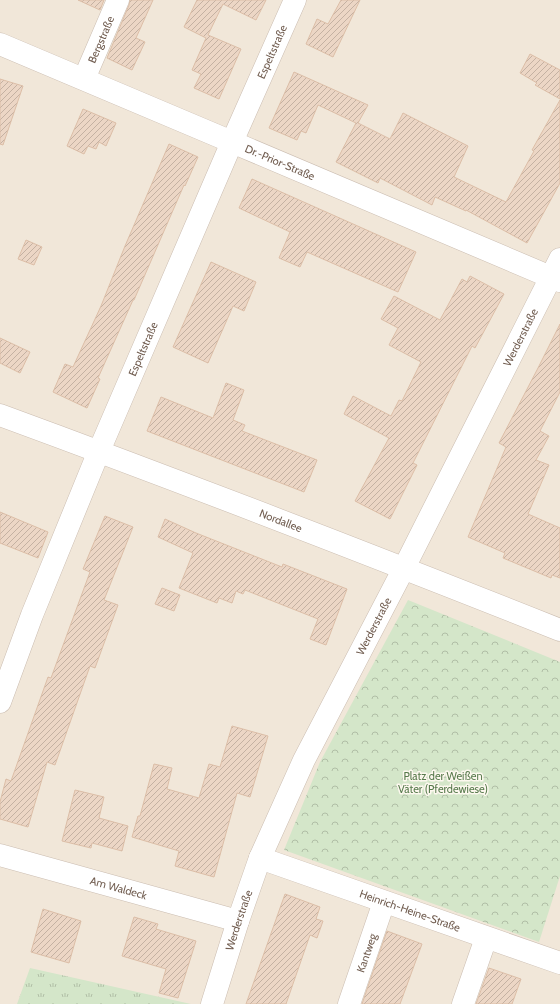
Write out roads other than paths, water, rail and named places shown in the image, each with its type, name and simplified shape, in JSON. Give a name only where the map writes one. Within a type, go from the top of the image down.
[{"type":"street","name":"Bergstraße","points":[[84,79],[118,0]]},
{"type":"street","name":"Espeltstraße","points":[[0,702],[32,615],[99,451],[232,142],[296,0]]},
{"type":"street","name":"Dr.-Prior-Straße","points":[[0,44],[232,142],[557,272]]},
{"type":"street","name":"Werderstraße","points":[[212,1004],[260,858],[304,760],[557,272]]},
{"type":"street","name":"Nordallee","points":[[0,415],[99,451],[404,568],[560,630]]},
{"type":"street","name":"Am Waldeck","points":[[0,855],[238,922]]},
{"type":"street","name":"Heinrich-Heine-Straße","points":[[260,858],[560,963]]},
{"type":"street","name":"Kantweg","points":[[349,1004],[384,902]]},
{"type":"street","points":[[463,1004],[486,938]]},
{"type":"park label","name":"Platz der Weißen Väter (Pferdewiese)","points":[[443,782]]}]
